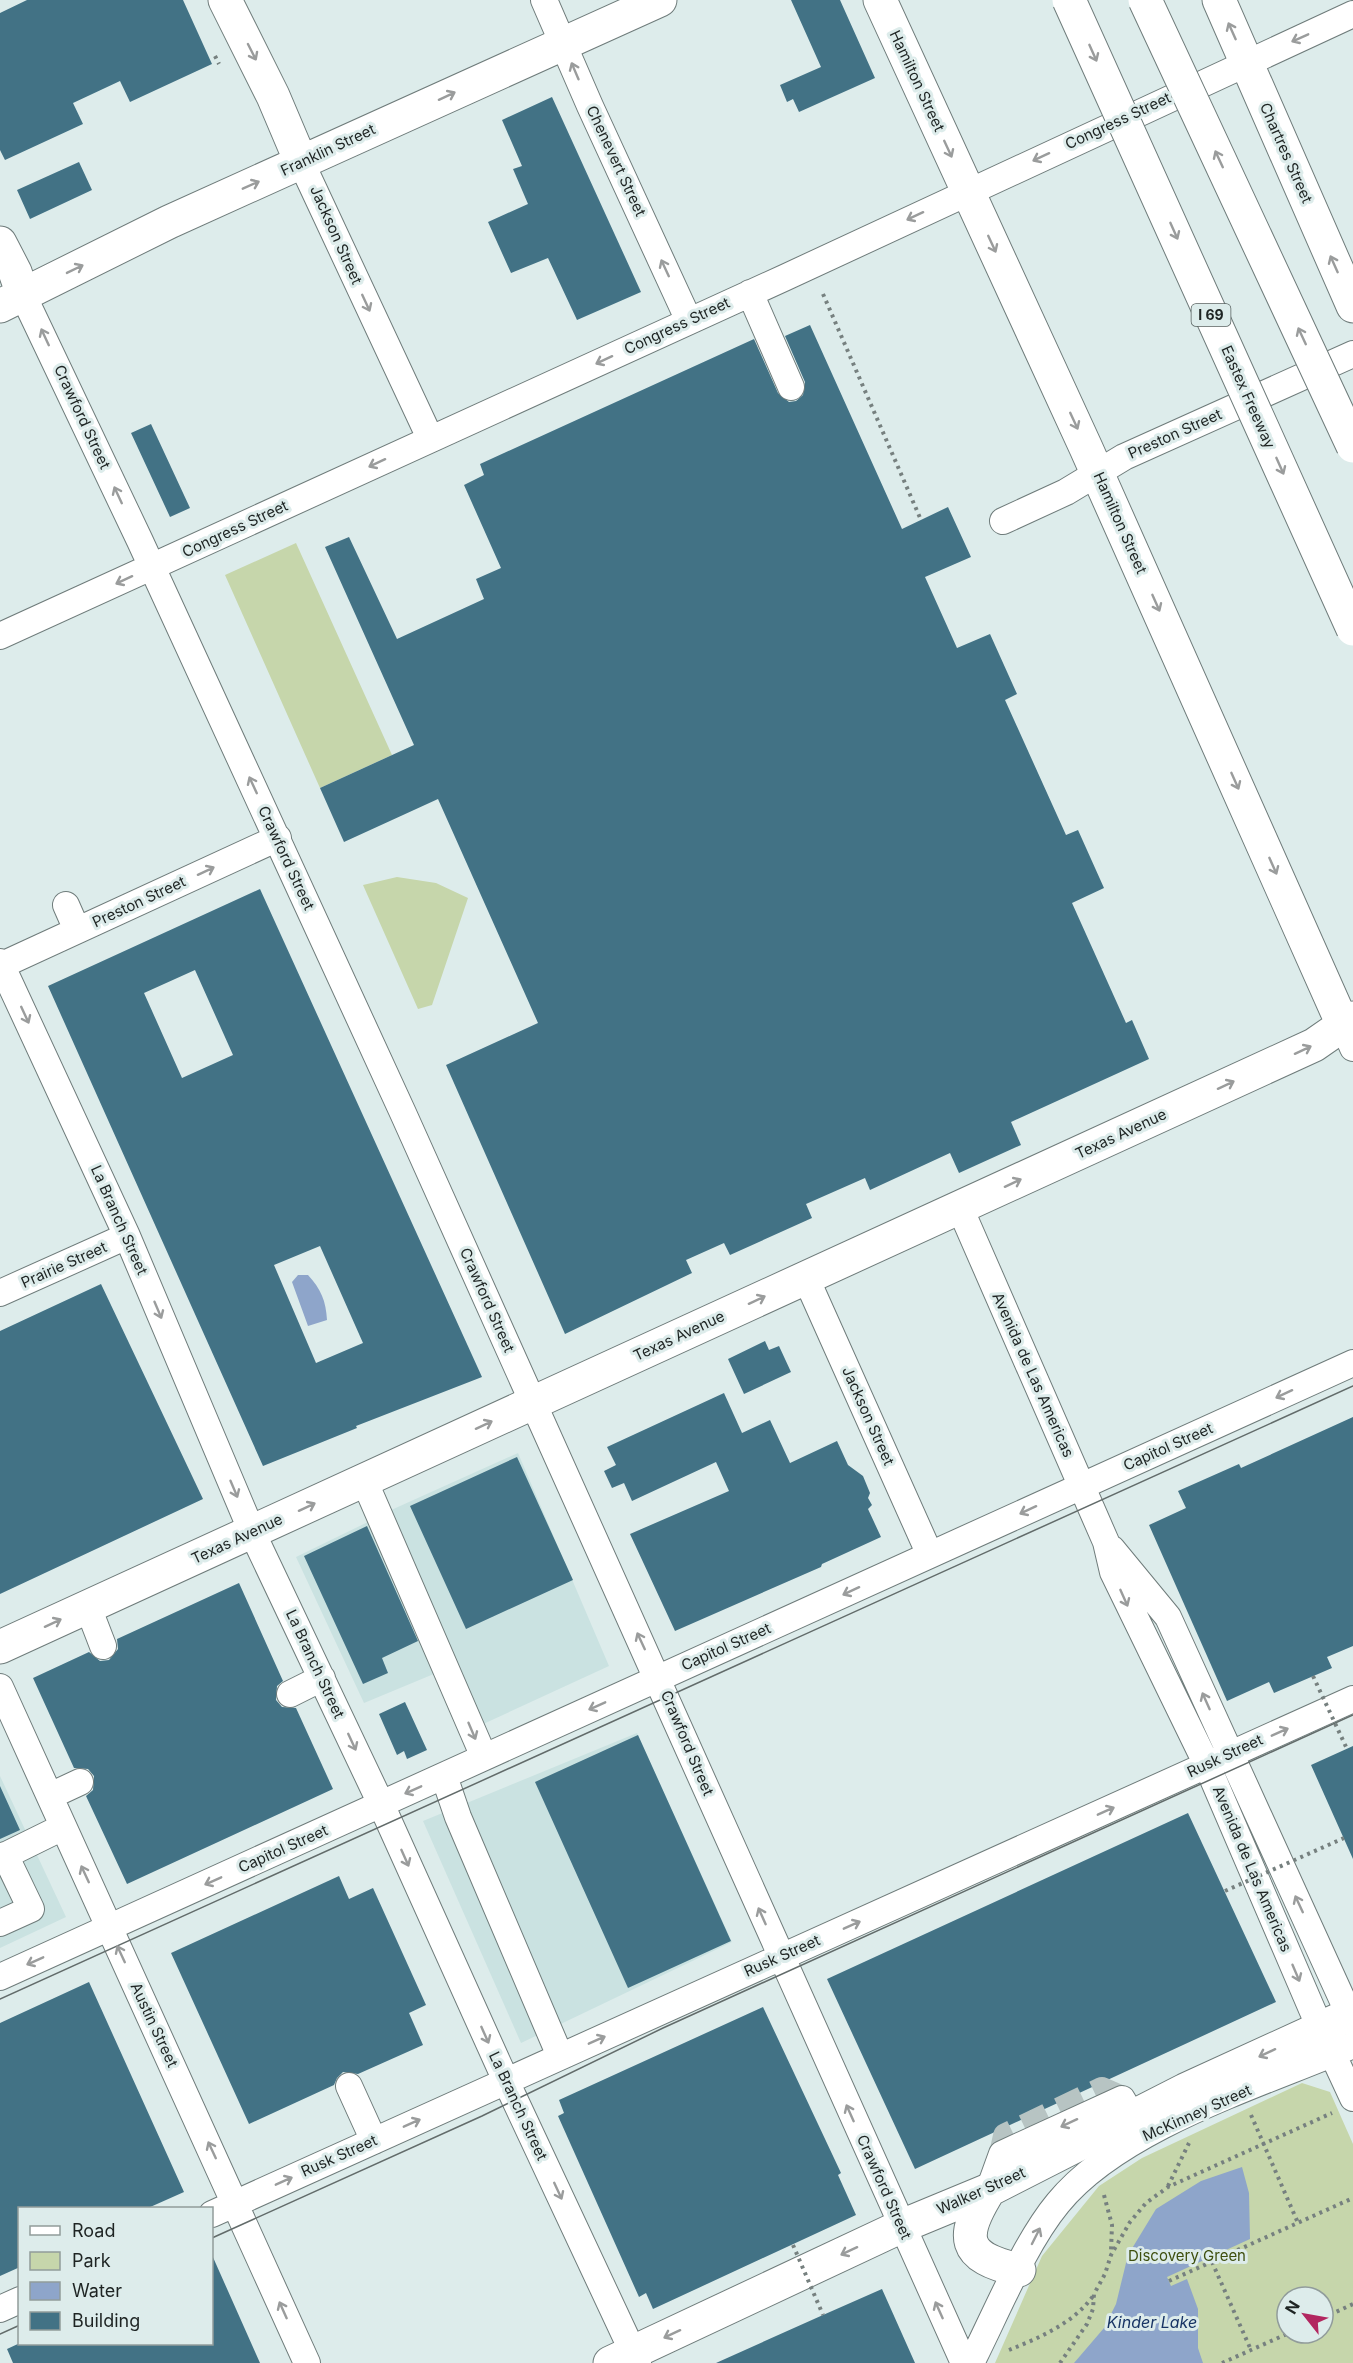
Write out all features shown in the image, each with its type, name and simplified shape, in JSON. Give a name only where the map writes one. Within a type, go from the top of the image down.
[{"type":"main road","name":"Jackson Street","points":[[225,0],[273,96],[301,162]]},
{"type":"main road","name":"Franklin Street","points":[[11,300],[169,222],[660,0]]},
{"type":"main road","name":"Hamilton Street","points":[[880,0],[1098,473],[1350,1030]]},
{"type":"main road","name":"Eastex Freeway","points":[[1069,0],[1353,629]]},
{"type":"main road","points":[[1145,0],[1353,446]]},
{"type":"main road","name":"Chartres Street","points":[[1218,0],[1353,306]]},
{"type":"main road","name":"Crawford Street","points":[[0,243],[15,272],[11,300]]},
{"type":"main road","name":"Texas Avenue","points":[[0,1647],[1350,1030]]},
{"type":"main road","name":"Walker Street","points":[[627,2359],[902,2226],[1137,2126],[1342,2033]]},
{"type":"main road","points":[[989,2190],[971,2226],[971,2239],[975,2250],[991,2264],[1019,2270]]},
{"type":"street","name":"Chenevert Street","points":[[544,0],[689,321]]},
{"type":"street","name":"Congress Street","points":[[0,636],[750,293],[1246,61],[1353,14]]},
{"type":"street","name":"Jackson Street","points":[[301,162],[430,438]]},
{"type":"street","points":[[750,293],[791,387]]},
{"type":"street","name":"Crawford Street","points":[[11,300],[35,316],[278,838],[532,1403],[659,1678],[780,1958],[964,2363]]},
{"type":"street","name":"Preston Street","points":[[1003,521],[1066,492],[1132,453],[1353,354]]},
{"type":"street","name":"Preston Street","points":[[0,964],[278,838]]},
{"type":"street","points":[[66,905],[77,930]]},
{"type":"street","name":"La Branch Street","points":[[0,964],[128,1236],[252,1532],[381,1804],[506,2081],[627,2359]]},
{"type":"street","name":"Avenida de Las Americas","points":[[960,1208],[1106,1542],[1113,1572],[1134,1620],[1158,1662],[1207,1765],[1342,2033]]},
{"type":"street","name":"Prairie Street","points":[[0,1293],[128,1236]]},
{"type":"street","name":"Jackson Street","points":[[806,1278],[930,1555]]},
{"type":"street","name":"Capitol Street","points":[[0,1977],[1082,1486],[1348,1362]]},
{"type":"street","points":[[364,1480],[484,1758]]},
{"type":"street","name":"Avenida de Las Americas","points":[[1106,1542],[1168,1617],[1231,1754],[1342,2033],[1353,2098]]},
{"type":"street","points":[[88,1607],[103,1646]]},
{"type":"street","points":[[290,1694],[322,1678]]},
{"type":"street","name":"Austin Street","points":[[0,1687],[307,2363]]},
{"type":"street","name":"Rusk Street","points":[[213,2214],[1353,1699]]},
{"type":"street","points":[[444,1776],[456,1811],[560,2056]]},
{"type":"street","points":[[50,1796],[80,1782]]},
{"type":"street","points":[[0,1923],[31,1909],[2,1856],[63,1827]]},
{"type":"street","points":[[349,2086],[374,2141]]},
{"type":"street","name":"McKinney Street","points":[[971,2363],[1042,2224],[1070,2188],[1126,2145],[1137,2126]]},
{"type":"street","points":[[0,2309],[18,2301]]},
{"type":"path","points":[[215,56],[219,64]]},
{"type":"path","points":[[823,294],[921,520]]},
{"type":"path","points":[[1313,1676],[1347,1749]]},
{"type":"path","points":[[1225,1891],[1344,1838]]},
{"type":"path","points":[[1009,2350],[1064,2322],[1081,2310],[1094,2294],[1105,2274],[1111,2255],[1138,2212],[1168,2187],[1263,2142],[1332,2113]]},
{"type":"path","points":[[1251,2115],[1298,2223]]},
{"type":"path","points":[[1168,2187],[1189,2143]]},
{"type":"path","points":[[1104,2195],[1112,2224],[1111,2255]]},
{"type":"path","points":[[1169,2281],[1353,2198]]},
{"type":"path","points":[[793,2245],[823,2315]]},
{"type":"path","points":[[1212,2262],[1251,2350]]},
{"type":"path","points":[[1060,2363],[1087,2324],[1093,2309],[1094,2294]]},
{"type":"path","points":[[1335,2312],[1353,2304]]},
{"type":"path","points":[[1222,2363],[1275,2339]]},
{"type":"shaded area","points":[[518,1453],[609,1666],[481,1725],[389,1511]]},
{"type":"shaded area","points":[[372,1520],[441,1671],[364,1703],[296,1557]]},
{"type":"shaded area","points":[[637,1733],[732,1942],[521,2043],[423,1821]]},
{"type":"shaded area","points":[[0,1776],[66,1917],[0,1948]]},
{"type":"green space","points":[[296,543],[392,755],[320,788],[225,575]]},
{"type":"green space","points":[[397,877],[436,883],[468,898],[432,1005],[418,1009],[363,885]]},
{"type":"green space","name":"Discovery Green","points":[[1302,2083],[1330,2092],[1353,2144],[1353,2363],[995,2363],[1042,2256],[1099,2186],[1142,2158]]},
{"type":"water","points":[[298,1275],[308,1275],[316,1285],[324,1301],[327,1320],[308,1326],[292,1282]]},
{"type":"water","name":"Kinder Lake","points":[[1242,2167],[1249,2193],[1250,2239],[1167,2277],[1171,2286],[1187,2279],[1198,2309],[1198,2348],[1203,2363],[1074,2363],[1104,2328],[1116,2304],[1128,2255],[1156,2209],[1201,2181]]},
{"type":"building","points":[[27,0],[183,0],[212,64],[130,102],[120,81],[73,103],[83,124],[5,160],[0,150],[0,13]]},
{"type":"building","points":[[791,0],[840,0],[875,78],[799,112],[793,99],[787,102],[780,85],[821,67]]},
{"type":"building","points":[[552,97],[641,292],[577,320],[548,258],[511,273],[488,222],[528,204],[513,169],[522,166],[502,120]]},
{"type":"building","points":[[79,162],[92,190],[30,219],[17,190]]},
{"type":"building","points":[[810,325],[902,529],[948,507],[971,557],[925,577],[957,648],[990,634],[1017,694],[1005,700],[1066,835],[1078,830],[1104,888],[1072,903],[1126,1023],[1132,1020],[1149,1059],[1011,1122],[1021,1145],[959,1173],[950,1153],[870,1190],[865,1178],[806,1204],[812,1218],[730,1255],[724,1243],[686,1260],[692,1273],[565,1334],[446,1065],[538,1023],[438,799],[344,842],[320,788],[414,745],[325,547],[349,537],[397,639],[484,599],[476,579],[501,568],[464,485],[484,475],[480,464],[754,339],[778,393],[789,402],[796,401],[803,395],[805,382],[785,336]]},
{"type":"building","points":[[151,424],[190,508],[170,517],[131,433]]},
{"type":"building","points":[[260,889],[482,1377],[356,1426],[357,1428],[263,1466],[48,986]],"holes":[[[195,970],[233,1055],[182,1078],[144,993]],[[320,1246],[363,1343],[316,1363],[274,1265]]]},
{"type":"building","points":[[101,1284],[203,1499],[0,1594],[0,1331]]},
{"type":"building","points":[[765,1341],[769,1350],[779,1346],[791,1372],[744,1394],[728,1359]]},
{"type":"building","points":[[724,1393],[742,1433],[770,1420],[790,1463],[837,1441],[848,1465],[863,1476],[872,1505],[868,1509],[881,1537],[822,1564],[821,1567],[675,1631],[630,1534],[729,1491],[716,1462],[632,1501],[624,1483],[612,1488],[604,1471],[616,1465],[607,1447]]},
{"type":"building","points":[[1353,1417],[1353,1646],[1327,1657],[1332,1668],[1274,1693],[1269,1682],[1227,1701],[1149,1525],[1186,1508],[1178,1491],[1239,1464],[1241,1468]]},
{"type":"building","points":[[517,1457],[573,1580],[466,1629],[410,1506]]},
{"type":"building","points":[[367,1526],[418,1641],[382,1658],[388,1673],[363,1684],[304,1556]]},
{"type":"building","points":[[239,1583],[283,1681],[277,1686],[276,1700],[282,1707],[296,1708],[333,1789],[127,1884],[86,1796],[93,1790],[94,1776],[88,1769],[74,1768],[33,1678],[89,1652],[100,1661],[109,1660],[118,1649],[117,1639]]},
{"type":"building","points":[[405,1702],[427,1750],[407,1759],[404,1751],[397,1755],[379,1714]]},
{"type":"building","points":[[638,1735],[731,1941],[628,1988],[535,1782]]},
{"type":"building","points":[[1353,1746],[1353,1859],[1311,1765]]},
{"type":"building","points":[[0,1786],[20,1830],[0,1839]]},
{"type":"building","points":[[1188,1813],[1276,2002],[915,2169],[827,1979]]},
{"type":"building","points":[[339,1876],[349,1899],[373,1888],[426,2005],[409,2013],[423,2045],[358,2074],[343,2072],[334,2085],[249,2124],[171,1953]]},
{"type":"building","points":[[89,1982],[184,2192],[150,2207],[18,2207],[18,2268],[0,2276],[0,2023]]},
{"type":"building","points":[[763,2007],[841,2173],[838,2175],[856,2215],[653,2309],[646,2293],[639,2297],[558,2116],[564,2113],[559,2100]]},
{"type":"building","points":[[213,2257],[260,2363],[13,2363],[7,2349],[18,2344],[213,2345]]},
{"type":"building","points":[[882,2289],[915,2363],[716,2363],[823,2315]]},
{"type":"tunnel","points":[[1002,2154],[1006,2136],[1102,2090],[1122,2099]]},
{"type":"tram line","points":[[0,1999],[1353,1386]]},
{"type":"tram line","points":[[213,2238],[482,2116],[663,2028],[1353,1715]]},
{"type":"tram line","points":[[0,2334],[18,2326]]}]
